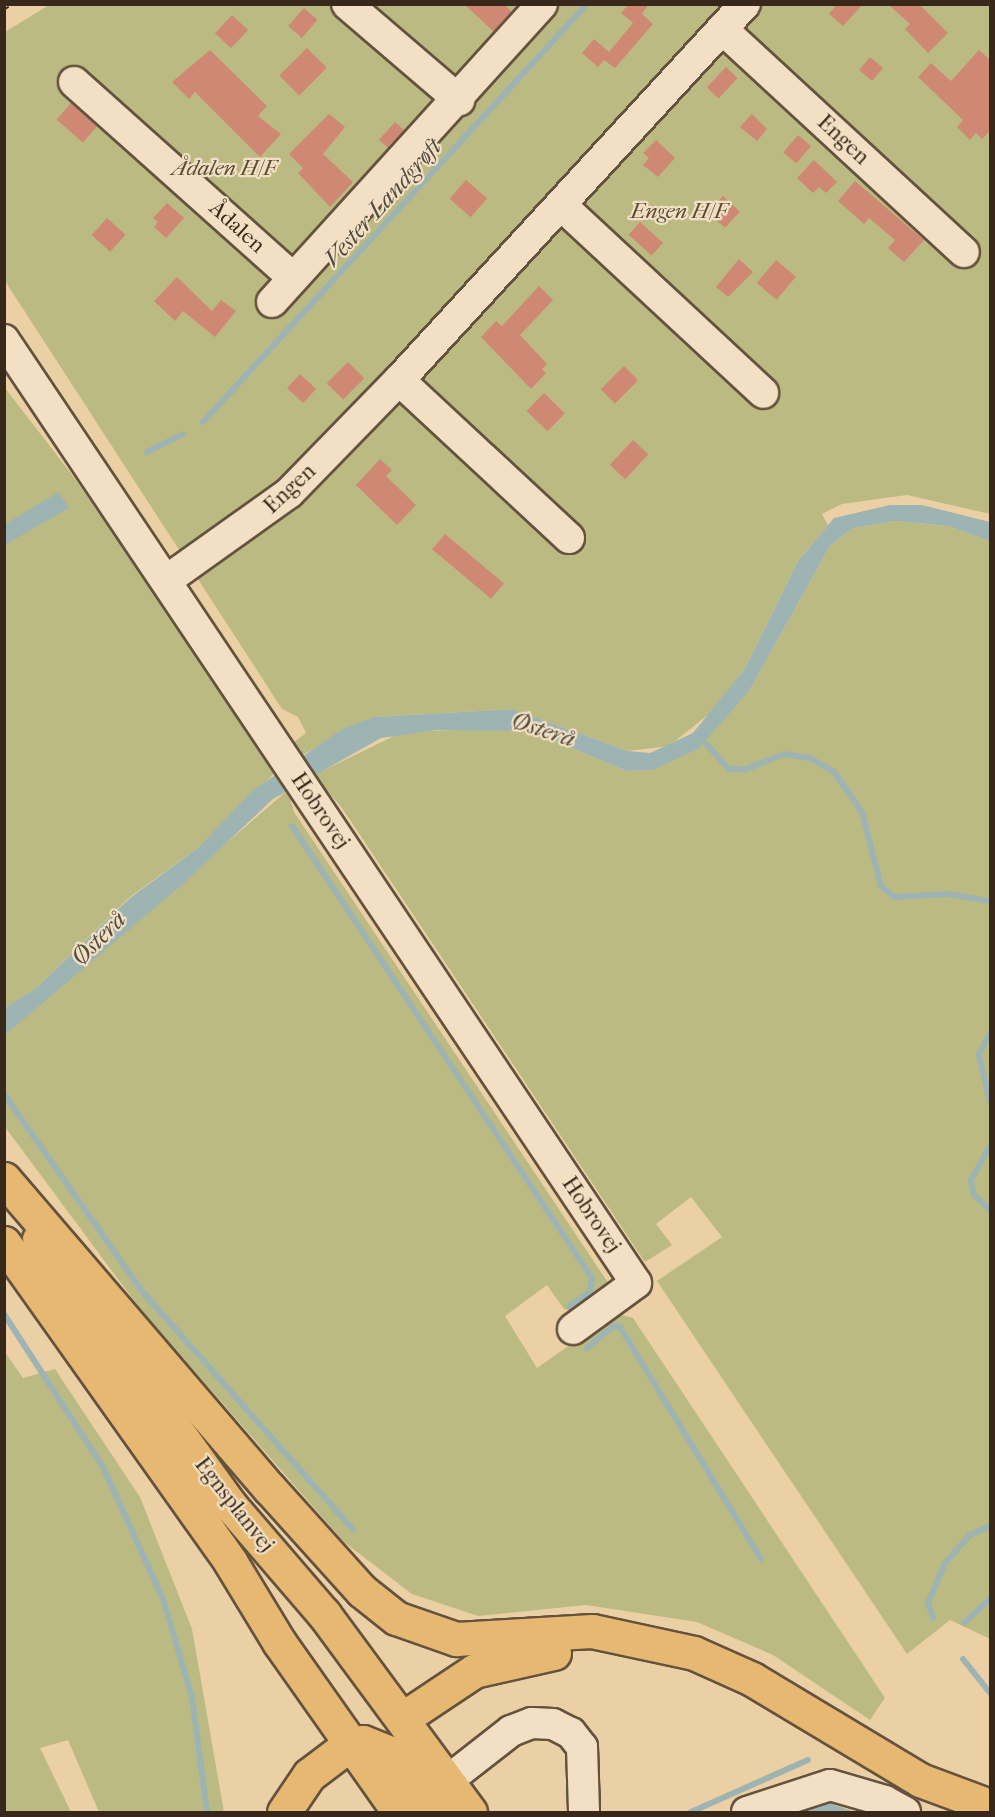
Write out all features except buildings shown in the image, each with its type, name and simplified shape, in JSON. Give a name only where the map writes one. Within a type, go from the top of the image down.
[{"type":"main road","points":[[4,1179],[270,1489],[379,1606],[415,1628],[456,1639],[591,1631],[655,1643],[729,1667],[956,1796],[990,1806]]},
{"type":"main road","name":"Egnsplanvej","points":[[4,1192],[231,1506],[324,1614],[470,1812]]},
{"type":"main road","name":"Egnsplanvej","points":[[4,1243],[231,1563],[364,1744],[400,1765],[435,1812]]},
{"type":"main road","points":[[284,1812],[309,1775],[364,1744],[450,1684],[492,1665],[655,1643]]},
{"type":"main road","points":[[364,1744],[391,1801]]},
{"type":"street","points":[[347,4],[459,100]]},
{"type":"street","points":[[272,302],[292,277],[459,100],[542,4]]},
{"type":"street","name":"Engen","points":[[167,580],[289,493],[399,380],[745,4]]},
{"type":"street","name":"Engen","points":[[722,29],[964,252]]},
{"type":"street","name":"Ådalen","points":[[74,82],[292,277]]},
{"type":"street","points":[[561,205],[763,393]]},
{"type":"street","name":"Hobrovej","points":[[4,340],[636,1283],[573,1329]]},
{"type":"street","points":[[399,380],[569,538]]},
{"type":"street","points":[[447,1781],[511,1731],[532,1723],[554,1724],[572,1732],[582,1748],[584,1812]]},
{"type":"street","points":[[747,1812],[830,1785],[885,1801],[905,1812]]},
{"type":"green space","points":[[49,5],[990,5],[990,514],[907,495],[842,504],[822,514],[828,525],[798,561],[744,670],[719,706],[669,746],[628,751],[513,709],[374,717],[302,755],[294,742],[306,733],[298,717],[282,709],[5,281],[5,32]]},
{"type":"green space","points":[[5,388],[76,480],[276,772],[199,847],[130,897],[37,987],[5,1008]]},
{"type":"green space","points":[[896,521],[948,526],[990,541],[990,1639],[950,1620],[907,1654],[657,1281],[722,1237],[691,1197],[656,1224],[672,1245],[645,1262],[342,808],[314,775],[402,732],[505,728],[532,731],[626,771],[653,770],[749,691],[830,546],[853,528]]},
{"type":"green space","points":[[288,790],[294,812],[609,1284],[573,1312],[564,1309],[547,1285],[505,1316],[537,1368],[615,1313],[633,1318],[885,1698],[870,1720],[773,1655],[697,1622],[586,1605],[478,1616],[412,1594],[344,1542],[141,1310],[5,1127],[4,1035]]},
{"type":"green space","points":[[5,1352],[23,1378],[55,1369],[140,1497],[192,1629],[224,1812],[99,1812],[68,1740],[40,1748],[71,1812],[5,1812]]},
{"type":"water","points":[[59,492],[69,508],[5,545],[5,524]]},
{"type":"water","name":"Østerå","points":[[890,505],[922,505],[990,522],[990,541],[948,526],[896,521],[853,528],[830,546],[749,691],[698,749],[653,770],[626,771],[532,731],[437,730],[381,738],[273,799],[183,884],[5,1035],[5,1008],[37,987],[130,898],[199,847],[252,791],[344,728],[374,717],[513,709],[628,751],[650,753],[693,733],[744,670],[798,561],[834,518]]},
{"type":"water","points":[[823,1801],[855,1812],[797,1812]]},
{"type":"waterway","name":"Vester Landgrøft","points":[[203,422],[587,4]]},
{"type":"waterway","name":"Vester Landgrøft","points":[[147,452],[183,434]]},
{"type":"waterway","points":[[701,738],[729,769],[746,769],[784,754],[810,758],[834,772],[862,812],[881,886],[894,897],[948,894],[990,901]]},
{"type":"waterway","points":[[292,826],[592,1278],[590,1292],[569,1306]]},
{"type":"waterway","points":[[990,1033],[979,1055],[990,1102]]},
{"type":"waterway","points":[[4,1094],[141,1290],[353,1530]]},
{"type":"waterway","points":[[990,1146],[971,1180],[974,1195],[990,1210]]},
{"type":"waterway","points":[[4,1314],[103,1467],[163,1599],[192,1697],[207,1812]]},
{"type":"waterway","points":[[587,1348],[613,1326],[620,1327],[761,1559]]},
{"type":"waterway","points":[[933,1618],[928,1603],[945,1563],[970,1535],[990,1526]]},
{"type":"waterway","points":[[964,1623],[990,1599]]},
{"type":"waterway","points":[[963,1659],[990,1693]]},
{"type":"waterway","points":[[691,1812],[808,1760]]},
{"type":"railway","points":[[4,6],[8,4]]},
{"type":"park label","name":"Ådalen H/F","points":[[224,169]]},
{"type":"park label","name":"Engen H/F","points":[[679,212]]}]
